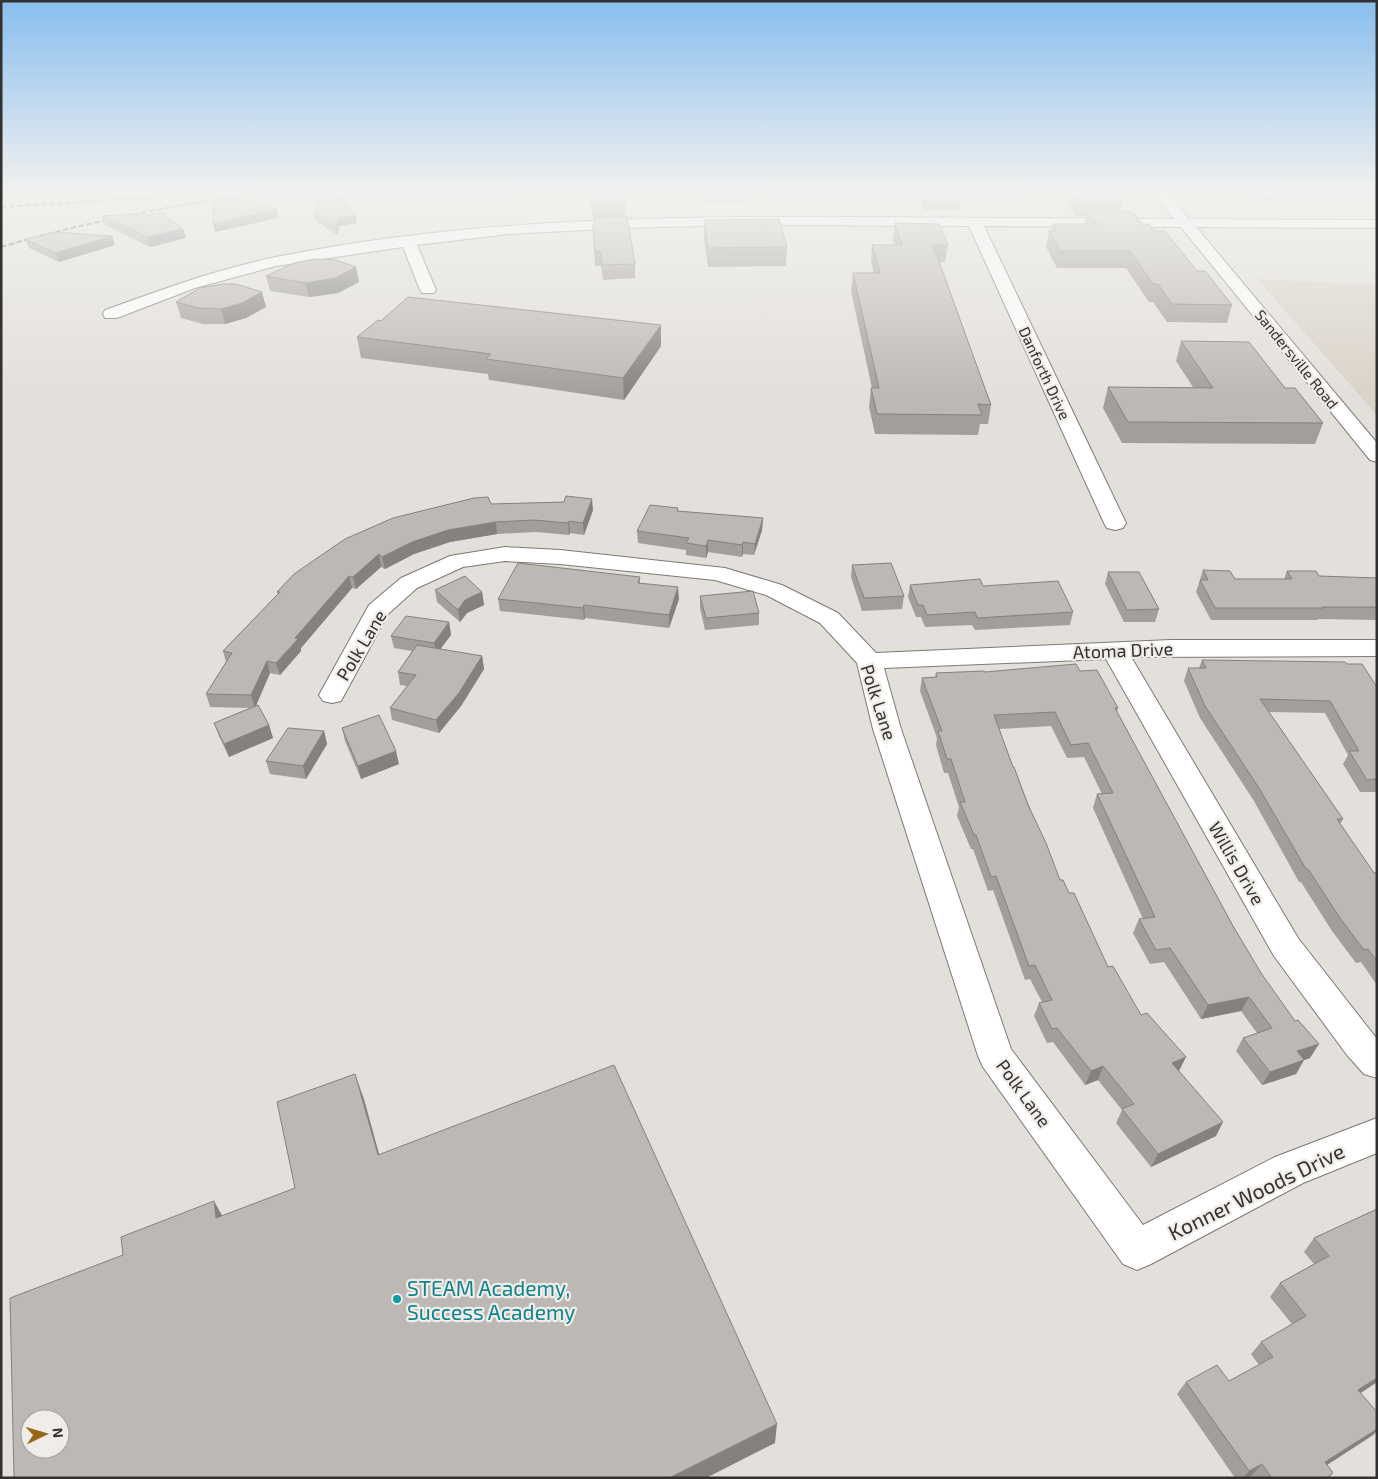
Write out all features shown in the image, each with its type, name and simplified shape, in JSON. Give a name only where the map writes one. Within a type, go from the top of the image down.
[{"type":"street","points":[[111,314],[180,288],[246,268],[280,261]]},
{"type":"street","points":[[416,261],[428,290]]},
{"type":"street","name":"Danforth Drive","points":[[993,261],[1114,523]]},
{"type":"street","name":"Sandersville Road","points":[[1217,261],[1377,456]]},
{"type":"street","name":"Polk Lane","points":[[332,695],[378,610],[409,583],[458,562],[505,554],[560,556],[717,573],[768,588],[829,618],[869,661],[887,730],[996,1056],[1137,1250]]},
{"type":"street","name":"Atoma Drive","points":[[869,661],[1171,648],[1377,648]]},
{"type":"street","name":"Willis Drive","points":[[1114,650],[1286,947],[1359,1044],[1377,1063]]},
{"type":"street","name":"Konner Woods Drive","points":[[1137,1250],[1289,1170],[1377,1135]]},
{"type":"shaded area","points":[[1257,279],[1377,285],[1377,415]]},
{"type":"building","points":[[304,261],[339,261],[356,267],[335,278],[305,283],[266,276],[294,263]]},
{"type":"building","points":[[602,261],[635,261],[635,264],[602,265]]},
{"type":"building","points":[[877,261],[939,261],[991,405],[978,404],[982,415],[877,414],[871,388],[879,388],[853,273],[880,273]]},
{"type":"building","points":[[1137,261],[1189,261],[1197,271],[1205,271],[1232,305],[1172,304],[1158,284],[1153,284]]},
{"type":"building","points":[[222,284],[236,284],[262,292],[242,303],[221,309],[198,308],[176,302],[200,288]]},
{"type":"building","points":[[408,297],[661,325],[623,378],[486,359],[491,354],[357,337],[378,320],[381,321]]},
{"type":"building","points":[[1181,341],[1249,342],[1285,388],[1295,388],[1323,423],[1128,422],[1108,387],[1213,388]]},
{"type":"building","points":[[566,496],[592,499],[583,523],[534,520],[496,522],[448,530],[412,542],[382,557],[379,554],[353,577],[349,576],[295,638],[298,639],[276,663],[267,661],[251,695],[206,694],[232,653],[223,651],[280,592],[277,592],[294,574],[345,539],[393,518],[474,498],[488,497],[491,504],[564,502]]},
{"type":"building","points":[[650,505],[678,508],[677,511],[763,518],[755,544],[743,542],[742,545],[708,540],[706,546],[686,543],[689,538],[637,531]]},
{"type":"building","points":[[518,563],[640,577],[638,583],[678,587],[669,615],[584,605],[583,608],[498,599]]},
{"type":"building","points":[[891,563],[904,596],[864,598],[852,565]]},
{"type":"building","points":[[1203,570],[1230,571],[1235,579],[1292,579],[1287,571],[1316,571],[1319,576],[1377,578],[1377,607],[1215,608],[1200,580],[1208,580]]},
{"type":"building","points":[[1108,572],[1139,572],[1159,609],[1127,610]]},
{"type":"building","points":[[465,576],[482,592],[465,600],[458,610],[435,590]]},
{"type":"building","points":[[980,579],[983,586],[1058,581],[1073,612],[977,618],[975,612],[927,615],[923,605],[918,605],[910,585]]},
{"type":"building","points":[[753,591],[759,613],[706,618],[700,596]]},
{"type":"building","points":[[406,616],[449,622],[434,643],[391,636]]},
{"type":"building","points":[[417,645],[482,656],[459,693],[436,720],[390,708],[416,675],[398,672]]},
{"type":"building","points":[[1202,660],[1345,662],[1347,664],[1362,664],[1377,687],[1377,779],[1367,780],[1349,751],[1359,751],[1330,701],[1260,699],[1343,819],[1337,819],[1374,873],[1377,873],[1377,961],[1368,949],[1364,950],[1340,918],[1308,869],[1306,869],[1259,788],[1205,706],[1188,668],[1206,668]]},
{"type":"building","points":[[1076,664],[1080,671],[1097,670],[1118,708],[1115,708],[1233,926],[1261,973],[1295,1021],[1298,1020],[1319,1044],[1297,1051],[1304,1060],[1270,1072],[1243,1038],[1272,1028],[1249,997],[1208,1005],[1170,948],[1156,950],[1139,919],[1155,917],[1097,794],[1113,793],[1088,743],[1071,745],[1055,712],[994,715],[1028,805],[1046,843],[1060,880],[1063,880],[1069,893],[1074,893],[1108,967],[1113,966],[1141,1015],[1147,1013],[1186,1057],[1172,1063],[1223,1122],[1158,1154],[1122,1109],[1134,1104],[1103,1066],[1091,1071],[1057,1028],[1052,1029],[1039,1003],[1052,1000],[1035,965],[1029,966],[996,876],[991,877],[976,835],[974,835],[960,802],[965,802],[951,759],[947,759],[938,731],[942,731],[922,678],[937,677],[936,673],[985,672]]},
{"type":"building","points":[[258,705],[269,725],[224,744],[214,723]]},
{"type":"building","points":[[379,715],[396,751],[358,766],[342,728]]},
{"type":"building","points":[[288,728],[324,731],[303,766],[266,761]]},
{"type":"building","name":"STEAM Academy, Success Academy","points":[[614,1065],[777,1424],[669,1478],[14,1478],[10,1298],[123,1255],[121,1237],[214,1201],[216,1218],[295,1188],[277,1102],[355,1074],[378,1155]]},
{"type":"building","points":[[1377,1209],[1377,1378],[1358,1390],[1377,1412],[1377,1429],[1325,1462],[1333,1473],[1326,1478],[1272,1478],[1262,1464],[1249,1471],[1186,1382],[1217,1365],[1229,1381],[1273,1357],[1261,1342],[1306,1316],[1280,1283],[1329,1256],[1314,1238]]},
{"type":"place","name":"STEAM Academy, Success Academy","points":[[397,1299]]}]
